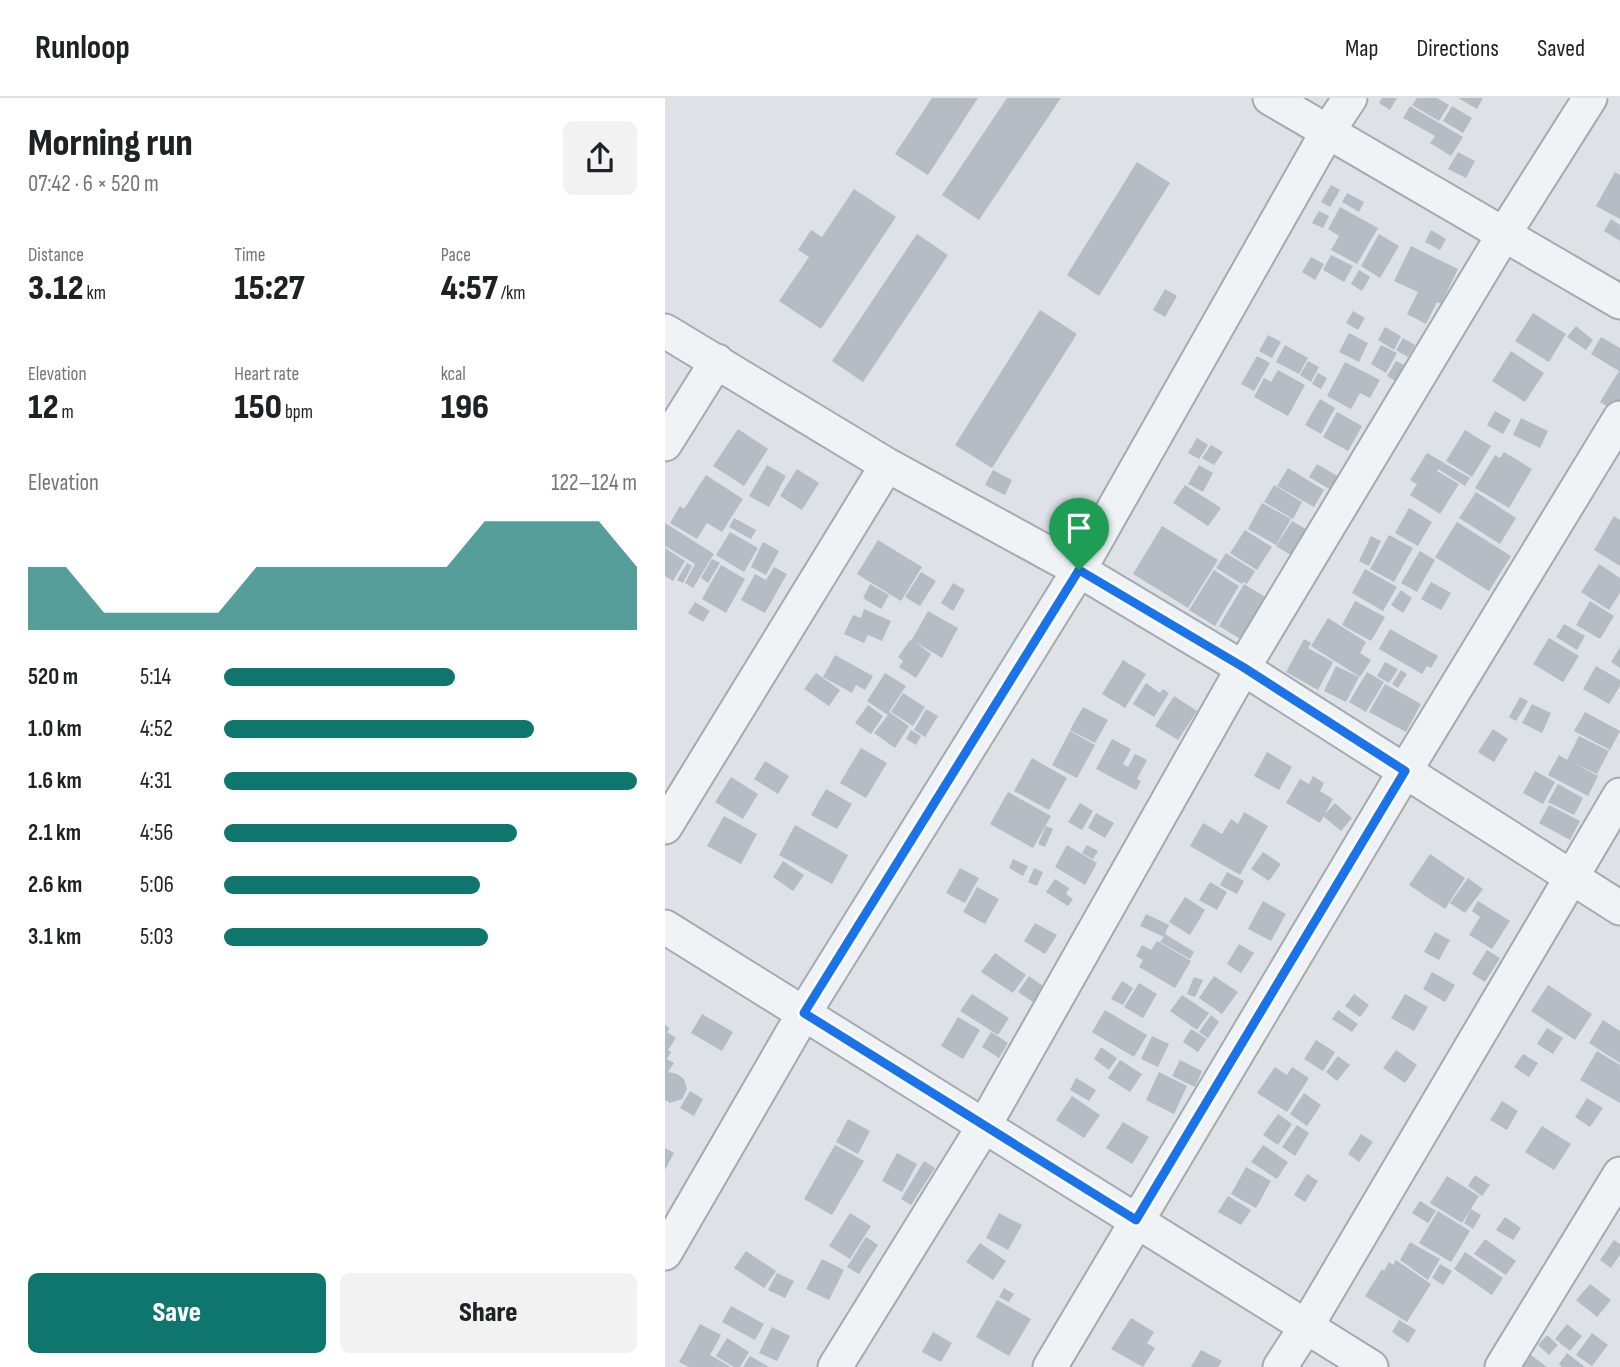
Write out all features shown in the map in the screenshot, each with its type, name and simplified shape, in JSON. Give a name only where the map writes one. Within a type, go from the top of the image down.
[{"type":"street","points":[[1270,98],[1620,302]]},
{"type":"street","points":[[665,1253],[804,1013],[1079,570],[1328,131],[1350,98]]},
{"type":"street","points":[[835,1367],[984,1126],[1243,667],[1504,234],[1590,98]]},
{"type":"street","points":[[665,331],[887,465],[1079,570],[1243,667],[1620,908]]},
{"type":"street","points":[[665,444],[717,361]]},
{"type":"street","points":[[1050,1367],[1405,771],[1620,418]]},
{"type":"street","points":[[665,827],[887,465]]},
{"type":"street","points":[[1280,1367],[1620,795]]},
{"type":"street","points":[[665,927],[1371,1367]]},
{"type":"street","points":[[1502,1367],[1620,1174]]},
{"type":"building","points":[[932,98],[978,98],[928,175],[895,154]]},
{"type":"building","points":[[1007,98],[1061,98],[979,220],[942,195]]},
{"type":"building","points":[[1382,98],[1397,98],[1390,110],[1379,103]]},
{"type":"building","points":[[1417,98],[1437,98],[1449,105],[1439,121],[1412,105]]},
{"type":"building","points":[[1458,98],[1483,98],[1477,109]]},
{"type":"building","points":[[1410,106],[1463,137],[1451,156],[1430,143],[1435,136],[1403,118]]},
{"type":"building","points":[[1452,106],[1472,118],[1463,133],[1443,121]]},
{"type":"building","points":[[1458,152],[1475,161],[1466,178],[1448,169]]},
{"type":"building","points":[[1137,162],[1170,183],[1099,296],[1067,275]]},
{"type":"building","points":[[1615,172],[1620,175],[1620,219],[1596,206]]},
{"type":"building","points":[[1331,185],[1340,190],[1330,207],[1321,202]]},
{"type":"building","points":[[854,189],[896,217],[821,329],[779,301],[809,257],[798,250],[811,230],[822,237]]},
{"type":"building","points":[[1347,193],[1364,202],[1359,212],[1342,202]]},
{"type":"building","points":[[1340,207],[1378,228],[1357,264],[1331,250],[1339,236],[1328,229]]},
{"type":"building","points":[[1319,211],[1329,216],[1323,228],[1312,223]]},
{"type":"building","points":[[1611,219],[1620,225],[1620,241],[1604,231]]},
{"type":"building","points":[[1431,230],[1446,239],[1440,250],[1425,242]]},
{"type":"building","points":[[917,234],[948,255],[863,382],[832,361]]},
{"type":"building","points":[[1379,234],[1399,246],[1380,278],[1361,266]]},
{"type":"building","points":[[1411,246],[1458,269],[1441,304],[1437,302],[1426,324],[1407,314],[1418,292],[1394,281]]},
{"type":"building","points":[[1331,255],[1353,266],[1344,282],[1323,270]]},
{"type":"building","points":[[1311,257],[1324,264],[1315,280],[1302,272]]},
{"type":"building","points":[[1359,270],[1370,277],[1362,291],[1351,284]]},
{"type":"building","points":[[1165,289],[1177,296],[1165,317],[1153,310]]},
{"type":"building","points":[[1040,310],[1077,334],[992,468],[955,445]]},
{"type":"building","points":[[1353,311],[1365,318],[1358,330],[1346,323]]},
{"type":"building","points":[[1533,313],[1566,334],[1549,362],[1515,341]]},
{"type":"building","points":[[1576,326],[1593,340],[1586,350],[1567,337]]},
{"type":"building","points":[[1385,327],[1401,336],[1394,350],[1378,340]]},
{"type":"building","points":[[1349,333],[1368,343],[1359,362],[1339,352]]},
{"type":"building","points":[[1268,335],[1281,342],[1272,358],[1259,351]]},
{"type":"building","points":[[1601,337],[1620,348],[1620,403],[1615,411],[1600,402],[1619,371],[1591,354]]},
{"type":"building","points":[[1403,338],[1415,345],[1408,357],[1396,350]]},
{"type":"building","points":[[1285,345],[1308,358],[1299,374],[1276,362]]},
{"type":"building","points":[[1381,345],[1397,353],[1386,373],[1371,364]]},
{"type":"building","points":[[1511,351],[1544,373],[1525,402],[1492,381]]},
{"type":"building","points":[[1257,356],[1270,363],[1254,391],[1241,384]]},
{"type":"building","points":[[1308,361],[1319,367],[1311,382],[1300,375]]},
{"type":"building","points":[[1396,361],[1404,365],[1395,381],[1387,376]]},
{"type":"building","points":[[1345,362],[1380,380],[1370,398],[1360,393],[1351,409],[1327,396]]},
{"type":"building","points":[[1278,370],[1305,385],[1288,416],[1254,397],[1264,378],[1271,382]]},
{"type":"building","points":[[1318,373],[1327,378],[1321,389],[1312,384]]},
{"type":"building","points":[[1320,399],[1335,408],[1321,434],[1305,425]]},
{"type":"building","points":[[1495,411],[1511,420],[1503,434],[1487,425]]},
{"type":"building","points":[[1337,412],[1362,426],[1348,451],[1323,437]]},
{"type":"building","points":[[1521,418],[1548,431],[1540,448],[1513,435]]},
{"type":"building","points":[[738,429],[768,449],[744,486],[713,466]]},
{"type":"building","points":[[1465,430],[1491,446],[1472,477],[1446,461]]},
{"type":"building","points":[[1197,438],[1208,445],[1199,459],[1188,453]]},
{"type":"building","points":[[1211,445],[1223,452],[1214,465],[1202,458]]},
{"type":"building","points":[[1504,452],[1532,469],[1509,508],[1475,488],[1495,455],[1500,458]]},
{"type":"building","points":[[1427,453],[1470,478],[1465,486],[1438,469],[1437,471],[1459,484],[1440,514],[1410,495],[1417,484],[1410,480]]},
{"type":"building","points":[[1317,464],[1339,477],[1331,490],[1309,477]]},
{"type":"building","points":[[767,465],[786,476],[769,507],[749,496]]},
{"type":"building","points":[[1199,465],[1213,473],[1203,492],[1188,484]]},
{"type":"building","points":[[1288,468],[1324,490],[1314,507],[1277,486]]},
{"type":"building","points":[[797,469],[819,483],[802,510],[780,496]]},
{"type":"building","points":[[993,470],[1012,480],[1005,495],[985,485]]},
{"type":"building","points":[[706,475],[743,499],[722,532],[707,523],[697,539],[670,523],[680,506],[684,509]]},
{"type":"building","points":[[1185,485],[1221,508],[1208,526],[1173,503]]},
{"type":"building","points":[[1274,485],[1302,502],[1293,519],[1264,502]]},
{"type":"building","points":[[1476,492],[1516,518],[1500,544],[1459,518]]},
{"type":"building","points":[[1262,503],[1291,519],[1276,545],[1248,529]]},
{"type":"building","points":[[1409,508],[1432,522],[1418,546],[1395,533]]},
{"type":"building","points":[[1614,516],[1620,520],[1620,566],[1594,550]]},
{"type":"building","points":[[734,518],[756,530],[751,539],[729,527]]},
{"type":"building","points":[[1292,521],[1311,532],[1296,558],[1276,546]]},
{"type":"building","points":[[1457,522],[1511,556],[1489,591],[1435,557]]},
{"type":"building","points":[[665,523],[714,554],[693,588],[685,583],[695,564],[665,546]]},
{"type":"building","points":[[1162,526],[1218,560],[1188,608],[1133,574]]},
{"type":"building","points":[[1245,530],[1272,547],[1257,570],[1230,553]]},
{"type":"building","points":[[730,532],[758,548],[744,572],[716,555]]},
{"type":"building","points":[[1389,535],[1413,548],[1394,582],[1370,569]]},
{"type":"building","points":[[1371,536],[1381,541],[1369,566],[1359,561]]},
{"type":"building","points":[[878,540],[922,567],[901,601],[857,574]]},
{"type":"building","points":[[763,542],[779,551],[766,575],[751,567]]},
{"type":"building","points":[[665,548],[685,561],[673,581],[665,576]]},
{"type":"building","points":[[1420,551],[1435,560],[1417,592],[1401,583]]},
{"type":"building","points":[[1226,553],[1255,571],[1247,584],[1242,584],[1216,568]]},
{"type":"building","points":[[712,559],[720,563],[708,583],[701,578]]},
{"type":"building","points":[[687,563],[692,566],[683,583],[677,580]]},
{"type":"building","points":[[1599,564],[1620,578],[1620,593],[1609,610],[1581,592]]},
{"type":"building","points":[[721,565],[745,579],[726,613],[702,599]]},
{"type":"building","points":[[774,567],[787,574],[765,613],[741,600],[755,574],[766,580]]},
{"type":"building","points":[[1365,569],[1397,587],[1383,611],[1352,593]]},
{"type":"building","points":[[1214,570],[1239,586],[1215,626],[1189,610]]},
{"type":"building","points":[[921,572],[936,581],[920,606],[905,597]]},
{"type":"building","points":[[1431,582],[1451,593],[1441,610],[1421,599]]},
{"type":"building","points":[[953,583],[965,590],[953,611],[941,603]]},
{"type":"building","points":[[870,584],[889,595],[881,609],[863,598]]},
{"type":"building","points":[[1244,584],[1267,598],[1242,640],[1219,626]]},
{"type":"building","points":[[1401,590],[1412,598],[1403,613],[1391,605]]},
{"type":"building","points":[[1355,601],[1385,617],[1371,641],[1342,625]]},
{"type":"building","points":[[1590,601],[1614,616],[1600,639],[1576,625]]},
{"type":"building","points":[[695,602],[710,611],[703,622],[688,613]]},
{"type":"building","points":[[864,609],[891,621],[882,641],[868,635],[864,643],[844,634],[853,615],[861,618]]},
{"type":"building","points":[[928,611],[958,628],[942,658],[915,642],[931,654],[916,678],[899,667],[903,661],[898,657],[911,641]]},
{"type":"building","points":[[1328,618],[1366,642],[1360,653],[1371,660],[1360,677],[1311,646]]},
{"type":"building","points":[[1564,624],[1585,636],[1577,650],[1556,637]]},
{"type":"building","points":[[1390,629],[1438,656],[1431,668],[1427,666],[1422,674],[1379,649]]},
{"type":"building","points":[[1549,638],[1579,656],[1563,682],[1533,664]]},
{"type":"building","points":[[1304,639],[1311,643],[1308,648],[1333,662],[1318,690],[1286,672]]},
{"type":"building","points":[[1620,647],[1620,668],[1611,662]]},
{"type":"building","points":[[835,655],[873,676],[865,690],[856,685],[852,693],[823,677]]},
{"type":"building","points":[[1123,660],[1146,674],[1125,708],[1102,694]]},
{"type":"building","points":[[1385,662],[1398,669],[1389,683],[1377,676]]},
{"type":"building","points":[[1336,666],[1359,677],[1346,702],[1324,691]]},
{"type":"building","points":[[1596,666],[1620,680],[1620,686],[1609,704],[1583,689]]},
{"type":"building","points":[[1401,670],[1407,674],[1398,688],[1392,684]]},
{"type":"building","points":[[1367,672],[1384,682],[1366,712],[1349,702]]},
{"type":"building","points":[[816,673],[840,690],[829,706],[804,689]]},
{"type":"building","points":[[885,673],[906,686],[889,712],[909,726],[895,748],[874,733],[888,715],[867,701]]},
{"type":"building","points":[[1146,683],[1160,693],[1163,689],[1169,693],[1154,717],[1133,704]]},
{"type":"building","points":[[1385,684],[1421,704],[1406,732],[1369,712]]},
{"type":"building","points":[[903,693],[925,707],[913,726],[891,712]]},
{"type":"building","points":[[1174,696],[1197,711],[1178,740],[1155,726]]},
{"type":"building","points":[[1520,697],[1528,701],[1516,721],[1509,717]]},
{"type":"building","points":[[1532,704],[1551,713],[1542,733],[1522,723]]},
{"type":"building","points":[[868,705],[883,716],[871,734],[855,723]]},
{"type":"building","points":[[1083,707],[1108,720],[1095,743],[1070,730]]},
{"type":"building","points":[[926,709],[938,716],[925,737],[914,730]]},
{"type":"building","points":[[1585,712],[1620,731],[1610,750],[1574,731]]},
{"type":"building","points":[[1493,729],[1508,739],[1494,762],[1478,752]]},
{"type":"building","points":[[911,730],[921,736],[916,745],[906,739]]},
{"type":"building","points":[[1070,731],[1095,745],[1077,778],[1052,765]]},
{"type":"building","points":[[1579,736],[1609,751],[1597,774],[1574,763],[1598,776],[1588,796],[1548,775],[1559,755],[1567,760]]},
{"type":"building","points":[[1112,739],[1131,749],[1123,764],[1128,767],[1135,754],[1147,760],[1137,779],[1141,781],[1136,790],[1096,769]]},
{"type":"building","points":[[861,748],[887,763],[866,798],[840,783]]},
{"type":"building","points":[[1267,752],[1292,767],[1279,790],[1254,776]]},
{"type":"building","points":[[1032,758],[1067,778],[1049,810],[1014,791]]},
{"type":"building","points":[[765,761],[789,776],[778,794],[754,779]]},
{"type":"building","points":[[1535,771],[1555,782],[1543,804],[1523,793]]},
{"type":"building","points":[[1313,776],[1324,783],[1320,791],[1333,799],[1320,823],[1286,803],[1300,779],[1309,784]]},
{"type":"building","points":[[731,777],[758,794],[743,819],[715,802]]},
{"type":"building","points":[[1558,784],[1583,798],[1574,815],[1548,802]]},
{"type":"building","points":[[826,789],[852,804],[837,829],[811,815]]},
{"type":"building","points":[[1008,792],[1051,816],[1033,848],[990,824]]},
{"type":"building","points":[[1080,803],[1093,811],[1082,830],[1068,822]]},
{"type":"building","points":[[1335,803],[1352,818],[1341,831],[1323,816]]},
{"type":"building","points":[[1549,805],[1580,821],[1570,840],[1539,823]]},
{"type":"building","points":[[1244,812],[1268,826],[1240,875],[1190,846],[1203,823],[1222,834],[1231,819],[1238,824]]},
{"type":"building","points":[[1096,813],[1114,823],[1105,838],[1088,828]]},
{"type":"building","points":[[724,816],[757,834],[741,864],[707,846]]},
{"type":"building","points":[[795,825],[848,855],[832,884],[779,855]]},
{"type":"building","points":[[1046,826],[1053,829],[1045,847],[1038,844]]},
{"type":"building","points":[[1067,845],[1097,863],[1085,885],[1055,867]]},
{"type":"building","points":[[1087,845],[1098,851],[1093,859],[1082,853]]},
{"type":"building","points":[[1263,852],[1281,864],[1269,881],[1251,869]]},
{"type":"building","points":[[1430,854],[1465,878],[1445,909],[1409,885]]},
{"type":"building","points":[[1013,859],[1028,866],[1023,876],[1009,868]]},
{"type":"building","points":[[783,861],[804,875],[793,891],[773,877]]},
{"type":"building","points":[[960,868],[979,878],[965,903],[946,893]]},
{"type":"building","points":[[1034,868],[1043,872],[1037,886],[1028,882]]},
{"type":"building","points":[[1227,872],[1244,881],[1237,894],[1220,885]]},
{"type":"building","points":[[1468,878],[1483,889],[1465,913],[1450,903]]},
{"type":"building","points":[[1055,879],[1069,888],[1066,894],[1073,899],[1068,906],[1046,892]]},
{"type":"building","points":[[1210,882],[1227,892],[1217,910],[1199,900]]},
{"type":"building","points":[[977,887],[999,899],[985,924],[963,912]]},
{"type":"building","points":[[1185,897],[1205,910],[1190,935],[1169,922]]},
{"type":"building","points":[[1263,901],[1286,914],[1271,941],[1248,929]]},
{"type":"building","points":[[1478,901],[1510,921],[1492,949],[1469,935],[1480,917],[1472,911]]},
{"type":"building","points":[[1146,914],[1169,925],[1165,934],[1194,952],[1190,959],[1160,942],[1164,937],[1140,926]]},
{"type":"building","points":[[1035,923],[1057,935],[1045,954],[1024,941]]},
{"type":"building","points":[[1435,932],[1450,940],[1439,960],[1424,952]]},
{"type":"building","points":[[1157,941],[1191,961],[1175,988],[1139,967],[1143,960],[1136,956],[1142,945],[1151,950]]},
{"type":"building","points":[[1239,944],[1254,953],[1241,973],[1227,964]]},
{"type":"building","points":[[1487,950],[1500,958],[1485,982],[1472,974]]},
{"type":"building","points":[[995,953],[1026,975],[1013,993],[981,972]]},
{"type":"building","points":[[1432,972],[1455,985],[1445,1002],[1423,989]]},
{"type":"building","points":[[1029,976],[1043,986],[1033,1002],[1018,992]]},
{"type":"building","points":[[1214,976],[1238,992],[1222,1014],[1199,998]]},
{"type":"building","points":[[1194,977],[1203,980],[1195,997],[1187,994]]},
{"type":"building","points":[[1122,981],[1133,988],[1123,1005],[1111,999]]},
{"type":"building","points":[[1139,983],[1157,994],[1143,1018],[1124,1007]]},
{"type":"building","points":[[1548,985],[1592,1014],[1575,1040],[1531,1011]]},
{"type":"building","points":[[972,994],[1009,1018],[998,1035],[960,1011]]},
{"type":"building","points":[[1354,994],[1369,1005],[1360,1017],[1345,1006]]},
{"type":"building","points":[[1405,994],[1428,1007],[1414,1031],[1391,1018]]},
{"type":"building","points":[[1182,995],[1209,1013],[1197,1030],[1170,1011]]},
{"type":"building","points":[[1105,1010],[1147,1035],[1134,1057],[1092,1032]]},
{"type":"building","points":[[1338,1010],[1358,1024],[1352,1032],[1332,1019]]},
{"type":"building","points":[[702,1014],[733,1032],[722,1051],[691,1033]]},
{"type":"building","points":[[1211,1015],[1219,1022],[1208,1038],[1199,1032]]},
{"type":"building","points":[[958,1017],[980,1030],[963,1059],[941,1046]]},
{"type":"building","points":[[1603,1020],[1620,1031],[1620,1063],[1589,1043]]},
{"type":"building","points":[[665,1025],[670,1028],[667,1032],[676,1038],[668,1050],[671,1052],[667,1059],[674,1063],[668,1072],[684,1079],[687,1089],[682,1099],[670,1103],[665,1100]]},
{"type":"building","points":[[1547,1028],[1563,1038],[1553,1054],[1537,1044]]},
{"type":"building","points":[[1191,1029],[1207,1039],[1198,1052],[1183,1042]]},
{"type":"building","points":[[991,1032],[1008,1043],[999,1058],[982,1047]]},
{"type":"building","points":[[1152,1036],[1169,1044],[1158,1067],[1141,1059]]},
{"type":"building","points":[[1316,1040],[1335,1052],[1323,1071],[1304,1059]]},
{"type":"building","points":[[1101,1047],[1117,1058],[1109,1070],[1094,1059]]},
{"type":"building","points":[[1396,1050],[1417,1065],[1405,1083],[1383,1068]]},
{"type":"building","points":[[1597,1051],[1620,1065],[1620,1103],[1580,1080]]},
{"type":"building","points":[[1523,1054],[1538,1063],[1529,1077],[1514,1067]]},
{"type":"building","points":[[1338,1056],[1350,1065],[1337,1081],[1326,1072]]},
{"type":"building","points":[[1120,1060],[1142,1074],[1130,1092],[1108,1078]]},
{"type":"building","points":[[1180,1060],[1202,1071],[1195,1087],[1172,1076]]},
{"type":"building","points":[[1275,1067],[1287,1075],[1292,1067],[1309,1078],[1287,1112],[1257,1093]]},
{"type":"building","points":[[1159,1072],[1187,1086],[1174,1114],[1146,1100]]},
{"type":"building","points":[[1076,1078],[1096,1090],[1089,1101],[1070,1090]]},
{"type":"building","points":[[690,1091],[703,1099],[694,1116],[680,1108]]},
{"type":"building","points":[[1304,1093],[1321,1105],[1307,1126],[1290,1114]]},
{"type":"building","points":[[1072,1096],[1100,1115],[1084,1138],[1056,1120]]},
{"type":"building","points":[[1587,1098],[1603,1108],[1590,1127],[1575,1117]]},
{"type":"building","points":[[1502,1101],[1518,1111],[1507,1130],[1490,1120]]},
{"type":"building","points":[[1278,1114],[1292,1124],[1278,1145],[1263,1135]]},
{"type":"building","points":[[848,1119],[870,1131],[858,1154],[836,1142]]},
{"type":"building","points":[[1123,1122],[1149,1137],[1132,1164],[1106,1148]]},
{"type":"building","points":[[1297,1125],[1309,1133],[1295,1156],[1282,1147]]},
{"type":"building","points":[[1542,1126],[1571,1144],[1554,1170],[1525,1152]]},
{"type":"building","points":[[1361,1134],[1373,1142],[1359,1162],[1348,1154]]},
{"type":"building","points":[[835,1145],[864,1161],[832,1215],[804,1199]]},
{"type":"building","points":[[1263,1145],[1288,1162],[1277,1179],[1251,1162]]},
{"type":"building","points":[[665,1148],[674,1153],[665,1170]]},
{"type":"building","points":[[897,1153],[917,1164],[902,1192],[882,1181]]},
{"type":"building","points":[[924,1161],[935,1168],[911,1205],[901,1199]]},
{"type":"building","points":[[1246,1167],[1271,1181],[1256,1208],[1231,1194]]},
{"type":"building","points":[[1307,1174],[1318,1181],[1305,1202],[1294,1195]]},
{"type":"building","points":[[1475,1175],[1490,1185],[1482,1196],[1468,1186]]},
{"type":"building","points":[[1447,1176],[1479,1196],[1462,1223],[1430,1203]]},
{"type":"building","points":[[1228,1196],[1251,1210],[1241,1225],[1218,1212]]},
{"type":"building","points":[[1420,1201],[1436,1211],[1428,1223],[1412,1213]]},
{"type":"building","points":[[1471,1209],[1481,1215],[1473,1229],[1464,1223]]},
{"type":"building","points":[[1438,1211],[1470,1231],[1451,1262],[1419,1243]]},
{"type":"building","points":[[850,1213],[871,1226],[850,1259],[829,1246]]},
{"type":"building","points":[[999,1213],[1022,1225],[1008,1250],[986,1238]]},
{"type":"building","points":[[1505,1217],[1521,1228],[1513,1240],[1496,1230]]},
{"type":"building","points":[[866,1237],[878,1245],[859,1274],[847,1267]]},
{"type":"building","points":[[1485,1239],[1516,1261],[1506,1275],[1474,1254]]},
{"type":"building","points":[[1614,1240],[1620,1244],[1620,1255],[1611,1268],[1600,1260]]},
{"type":"building","points":[[1410,1242],[1440,1259],[1428,1280],[1400,1260]]},
{"type":"building","points":[[980,1243],[1006,1261],[993,1280],[966,1262]]},
{"type":"building","points":[[746,1251],[776,1271],[764,1288],[734,1268]]},
{"type":"building","points":[[1465,1252],[1503,1278],[1492,1295],[1454,1269]]},
{"type":"building","points":[[822,1259],[844,1270],[829,1300],[806,1289]]},
{"type":"building","points":[[1396,1260],[1431,1284],[1407,1322],[1365,1296],[1382,1269],[1384,1271],[1389,1262],[1393,1265]]},
{"type":"building","points":[[1440,1264],[1452,1271],[1443,1285],[1432,1278]]},
{"type":"building","points":[[777,1273],[794,1281],[785,1298],[768,1290]]},
{"type":"building","points":[[1590,1284],[1611,1300],[1597,1317],[1576,1300]]},
{"type":"building","points":[[1004,1288],[1014,1294],[1009,1302],[999,1297]]},
{"type":"building","points":[[997,1300],[1031,1319],[1009,1356],[976,1337]]},
{"type":"building","points":[[731,1306],[764,1324],[755,1340],[722,1322]]},
{"type":"building","points":[[1131,1318],[1154,1332],[1147,1343],[1155,1348],[1143,1367],[1111,1349]]},
{"type":"building","points":[[1399,1320],[1416,1330],[1408,1343],[1392,1332]]},
{"type":"building","points":[[700,1324],[721,1335],[710,1355],[731,1367],[689,1367],[679,1362]]},
{"type":"building","points":[[1567,1324],[1582,1336],[1570,1351],[1555,1339]]},
{"type":"building","points":[[772,1327],[790,1336],[777,1361],[759,1353]]},
{"type":"building","points":[[933,1332],[952,1343],[941,1362],[922,1352]]},
{"type":"building","points":[[1592,1333],[1608,1345],[1592,1366],[1576,1355]]},
{"type":"building","points":[[1547,1335],[1558,1345],[1549,1355],[1538,1345]]},
{"type":"building","points":[[727,1338],[749,1352],[740,1367],[734,1367],[716,1356]]},
{"type":"building","points":[[1201,1350],[1222,1361],[1218,1367],[1191,1367]]},
{"type":"building","points":[[1567,1353],[1585,1367],[1562,1367],[1559,1364]]},
{"type":"building","points":[[1531,1355],[1547,1367],[1522,1367]]},
{"type":"building","points":[[750,1356],[769,1367],[743,1367]]},
{"type":"route","points":[[1079,570],[1243,667],[1405,771],[1136,1220],[804,1013],[1079,570]]}]
